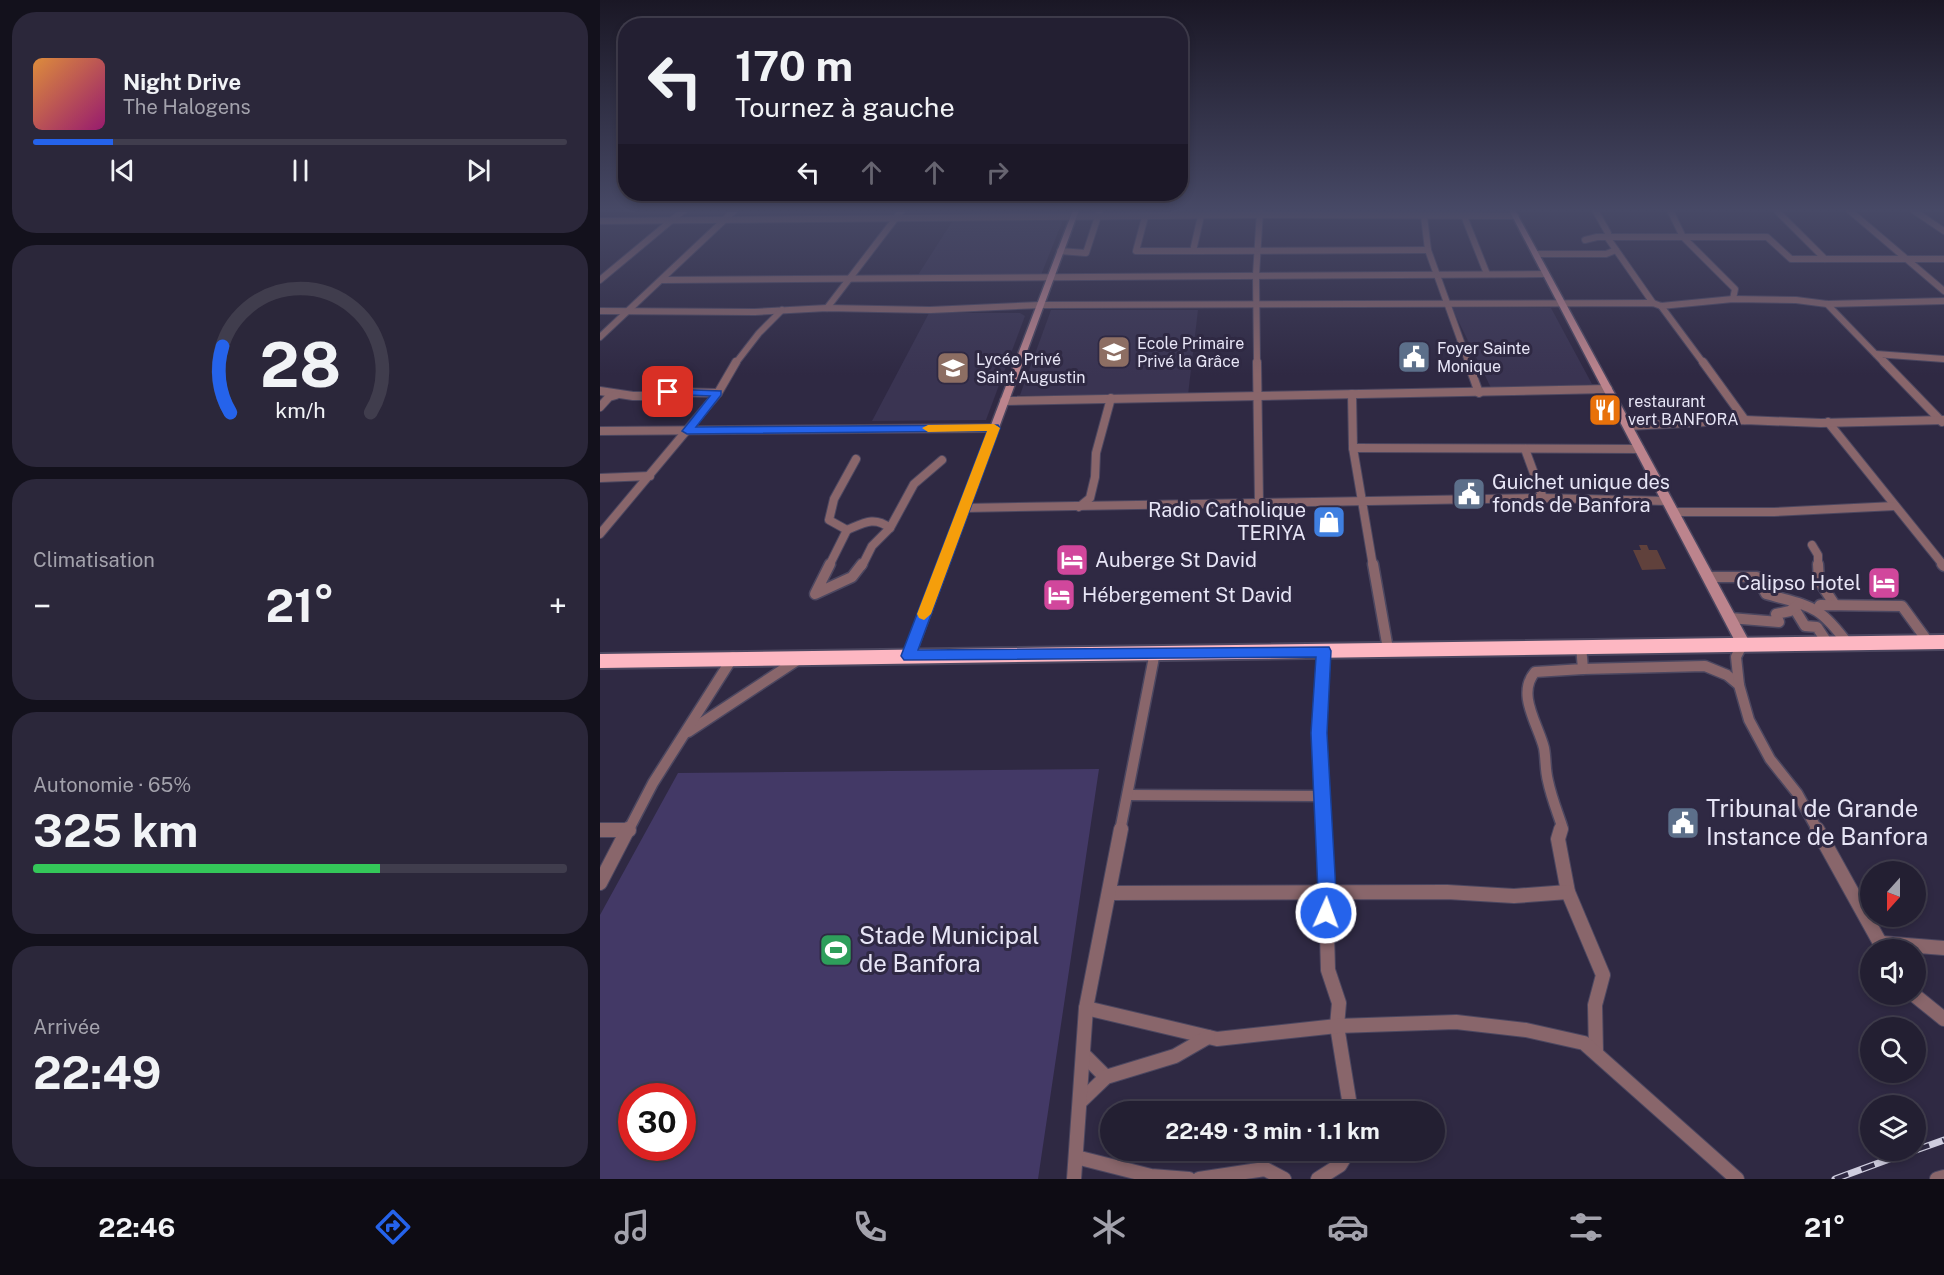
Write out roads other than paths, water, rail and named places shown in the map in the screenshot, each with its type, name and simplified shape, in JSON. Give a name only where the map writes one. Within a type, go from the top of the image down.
[{"type":"highway","points":[[600,661],[733,657],[1324,651],[1743,643],[1936,643]]},
{"type":"street","points":[[600,280],[618,265]]},
{"type":"street","points":[[600,337],[626,310],[678,265]]},
{"type":"street","points":[[827,308],[858,265]]},
{"type":"street","points":[[909,656],[1055,265]]},
{"type":"street","points":[[1256,265],[1259,503]]},
{"type":"street","points":[[1434,265],[1445,304],[1479,393]]},
{"type":"street","points":[[1483,265],[1487,274]]},
{"type":"street","points":[[1542,265],[1743,643],[1736,657],[1739,685],[1749,720],[1770,759],[1797,793],[1879,939]]},
{"type":"street","points":[[1627,265],[1653,303]]},
{"type":"street","points":[[1708,265],[1734,295]]},
{"type":"street","points":[[1916,265],[1944,291]]},
{"type":"street","points":[[662,280],[1546,274]]},
{"type":"street","points":[[600,311],[930,309],[1040,305],[1653,303],[1661,306],[1734,295],[1754,299],[1827,304],[1944,302]]},
{"type":"street","points":[[1827,304],[1943,421]]},
{"type":"street","points":[[1661,306],[1746,420]]},
{"type":"street","points":[[600,534],[718,393],[739,358],[782,310]]},
{"type":"street","points":[[1876,354],[1944,359]]},
{"type":"street","points":[[1004,401],[1608,389]]},
{"type":"street","points":[[600,391],[616,395],[653,396],[668,392],[718,393]]},
{"type":"street","points":[[1352,394],[1353,448],[1388,649]]},
{"type":"street","points":[[600,407],[609,397],[616,395]]},
{"type":"street","points":[[1079,507],[1090,498],[1095,477],[1096,453],[1111,398]]},
{"type":"street","points":[[1628,426],[1746,420],[1943,421]]},
{"type":"street","points":[[1828,422],[1944,566]]},
{"type":"street","points":[[600,431],[994,428]]},
{"type":"street","points":[[1353,448],[1640,449]]},
{"type":"street","points":[[1526,449],[1544,498]]},
{"type":"street","points":[[846,530],[829,520],[834,499],[856,459]]},
{"type":"street","points":[[890,528],[882,522],[872,520],[846,530],[815,594],[852,577],[861,568],[872,546],[890,528],[914,484],[942,460]]},
{"type":"street","points":[[600,478],[650,476]]},
{"type":"street","points":[[964,508],[1544,498],[1668,501]]},
{"type":"street","points":[[1674,512],[1774,512],[1895,506]]},
{"type":"street","points":[[1812,545],[1818,555],[1819,581],[1835,605]]},
{"type":"street","points":[[1708,577],[1757,577],[1766,594],[1797,606],[1818,609],[1829,618],[1848,644]]},
{"type":"street","points":[[1818,609],[1820,605],[1902,606],[1936,643]]},
{"type":"street","points":[[1730,618],[1779,622],[1776,614],[1797,606]]},
{"type":"street","points":[[1797,606],[1805,626],[1817,627],[1828,644]]},
{"type":"street","points":[[1581,646],[1583,669]]},
{"type":"street","points":[[1324,651],[1319,733],[1327,892],[1324,934],[1328,970],[1339,1003],[1337,1026],[1349,1101]]},
{"type":"street","points":[[1074,1179],[1086,1008],[1155,652]]},
{"type":"street","points":[[600,883],[628,830],[733,657]]},
{"type":"street","points":[[684,735],[802,657]]},
{"type":"street","points":[[1596,1052],[1595,1005],[1603,975],[1568,892],[1558,839],[1562,826],[1547,779],[1544,748],[1531,714],[1527,688],[1529,679],[1534,672],[1706,666],[1727,675],[1739,685]]},
{"type":"street","points":[[1128,795],[1322,796]]},
{"type":"street","points":[[600,830],[628,830]]},
{"type":"street","points":[[1109,893],[1447,892],[1514,896],[1568,892]]},
{"type":"street","points":[[1926,947],[1944,948]]},
{"type":"street","points":[[1926,1005],[1944,1019]]},
{"type":"street","points":[[1086,1008],[1217,1039],[1337,1026],[1456,1022],[1526,1030],[1584,1043],[1737,1179]]},
{"type":"street","points":[[1080,1102],[1106,1077],[1175,1056],[1208,1037]]},
{"type":"street","points":[[1083,1054],[1106,1077]]},
{"type":"street","points":[[1076,1157],[1151,1176],[1189,1179]]},
{"type":"street","points":[[1318,1179],[1342,1161]]},
{"type":"street","points":[[1199,1179],[1265,1169],[1284,1179]]},
{"type":"street","points":[[1937,1179],[1944,1177]]},
{"type":"railway","points":[[1926,1146],[1944,1140]]},
{"type":"railway","points":[[1835,1179],[1884,1161]]},
{"type":"place","name":"Ecole Primaire Privé la Grâce","points":[[1114,352]]},
{"type":"place","name":"Foyer Sainte Monique","points":[[1414,357]]},
{"type":"place","name":"Lycée Privé Saint Augustin","points":[[953,368]]},
{"type":"place","name":"restaurant vert BANFORA","points":[[1605,410]]},
{"type":"place","name":"Guichet unique des fonds de Banfora","points":[[1469,494]]},
{"type":"place","name":"Radio Catholique TERIYA","points":[[1329,522]]},
{"type":"place","name":"Auberge St David","points":[[1072,560]]},
{"type":"place","name":"Calipso Hotel","points":[[1884,583]]},
{"type":"place","name":"Hébergement St David","points":[[1059,595]]},
{"type":"place","name":"Tribunal de Grande Instance de Banfora","points":[[1683,823]]},
{"type":"place","name":"Stade Municipal de Banfora","points":[[836,950]]}]
